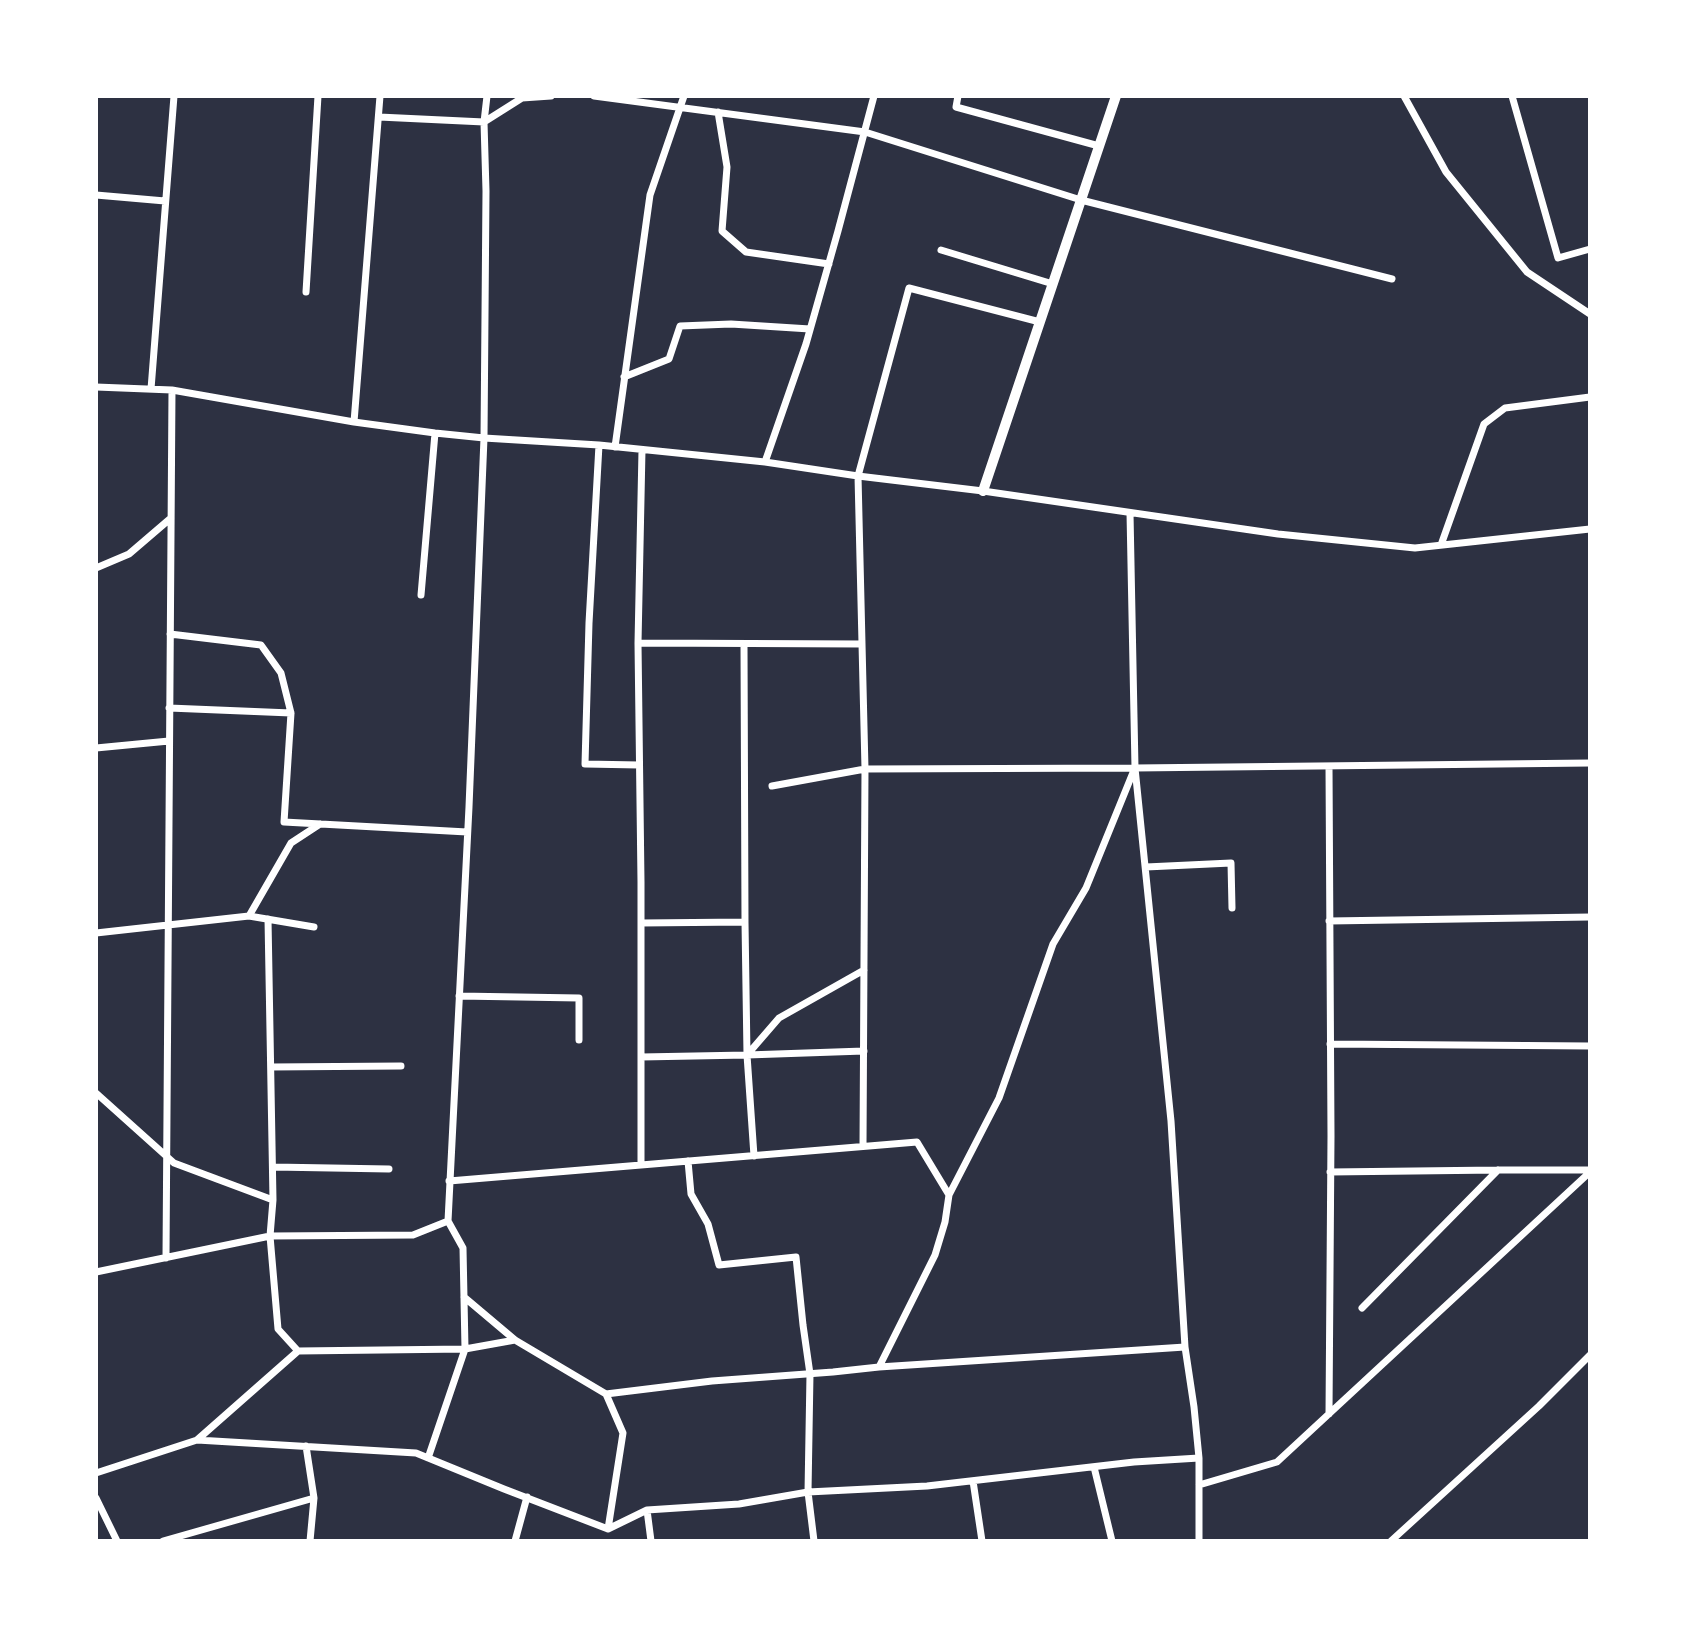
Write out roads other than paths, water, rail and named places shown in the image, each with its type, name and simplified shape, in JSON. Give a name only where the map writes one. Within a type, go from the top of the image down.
[{"type":"street","points":[[151,389],[174,96]]},
{"type":"street","points":[[306,292],[318,96]]},
{"type":"street","points":[[354,422],[380,96]]},
{"type":"street","points":[[428,1458],[465,1349],[463,1248],[448,1221],[484,438],[484,122],[487,96]]},
{"type":"street","points":[[379,117],[484,122],[522,98],[551,96]]},
{"type":"street","points":[[594,96],[865,132],[1081,200],[1392,279]]},
{"type":"street","points":[[615,447],[650,195],[684,96]]},
{"type":"street","points":[[765,462],[810,329],[874,96]]},
{"type":"street","points":[[958,96],[956,107],[1099,146]]},
{"type":"street","points":[[983,492],[1116,96]]},
{"type":"street","points":[[1404,96],[1446,172],[1527,272],[1590,314]]},
{"type":"street","points":[[1512,96],[1558,258],[1590,249]]},
{"type":"street","points":[[718,112],[727,167],[722,231],[746,252],[829,264]]},
{"type":"street","points":[[96,195],[165,201]]},
{"type":"street","points":[[941,250],[1053,284]]},
{"type":"street","points":[[863,1146],[865,769],[858,476],[909,288],[1040,322]]},
{"type":"street","points":[[624,377],[669,359],[680,326],[731,324],[810,329]]},
{"type":"street","points":[[96,387],[172,390],[354,422],[435,433],[599,445],[765,462],[1278,534],[1415,548],[1590,529]]},
{"type":"street","points":[[166,1258],[172,390]]},
{"type":"street","points":[[1441,545],[1484,424],[1505,408],[1590,397]]},
{"type":"street","points":[[421,595],[435,433]]},
{"type":"street","points":[[599,445],[589,623],[586,765],[639,765]]},
{"type":"street","points":[[641,1165],[638,643],[642,450]]},
{"type":"street","points":[[1130,513],[1135,768],[1171,1121],[1185,1347],[1199,1458],[1199,1541]]},
{"type":"street","points":[[96,568],[129,554],[171,518]]},
{"type":"street","points":[[170,634],[261,645],[281,673],[291,713],[284,822],[467,832]]},
{"type":"street","points":[[638,643],[862,644]]},
{"type":"street","points":[[744,644],[747,1055],[754,1156]]},
{"type":"street","points":[[169,708],[291,713]]},
{"type":"street","points":[[96,748],[169,741]]},
{"type":"street","points":[[772,786],[865,769],[1590,763]]},
{"type":"street","points":[[1329,766],[1329,1414]]},
{"type":"street","points":[[879,1367],[935,1255],[945,1222],[948,1195],[999,1098],[1053,944],[1086,888],[1135,768]]},
{"type":"street","points":[[249,916],[291,843],[321,824]]},
{"type":"street","points":[[1146,867],[1231,863],[1232,908]]},
{"type":"street","points":[[96,933],[249,916],[314,927]]},
{"type":"street","points":[[1329,921],[1590,917]]},
{"type":"street","points":[[268,919],[273,1167],[270,1236],[278,1329],[298,1351]]},
{"type":"street","points":[[641,923],[746,922]]},
{"type":"street","points":[[747,1055],[779,1018],[864,970]]},
{"type":"street","points":[[459,996],[579,998],[579,1040]]},
{"type":"street","points":[[1330,1044],[1590,1046]]},
{"type":"street","points":[[641,1057],[864,1051]]},
{"type":"street","points":[[271,1067],[401,1066]]},
{"type":"street","points":[[96,1093],[174,1163],[273,1200]]},
{"type":"street","points":[[449,1181],[917,1142],[948,1195]]},
{"type":"street","points":[[688,1161],[691,1194],[708,1224],[719,1265],[796,1257],[810,1374],[808,1492],[814,1541]]},
{"type":"street","points":[[273,1167],[389,1169]]},
{"type":"street","points":[[1362,1308],[1498,1170]]},
{"type":"street","points":[[1331,1172],[1590,1171]]},
{"type":"street","points":[[1199,1485],[1277,1462],[1590,1171]]},
{"type":"street","points":[[96,1272],[270,1236],[412,1235],[448,1221]]},
{"type":"street","points":[[464,1297],[515,1340],[606,1394],[623,1433],[608,1529]]},
{"type":"street","points":[[197,1440],[298,1351],[465,1349],[515,1340]]},
{"type":"street","points":[[606,1394],[712,1381],[879,1367],[1185,1347]]},
{"type":"street","points":[[1391,1541],[1539,1406],[1590,1355]]},
{"type":"street","points":[[96,1473],[197,1440],[416,1453],[608,1529],[647,1510],[739,1504],[808,1492],[927,1486],[1134,1462],[1199,1458]]},
{"type":"street","points":[[306,1446],[314,1498],[310,1541]]},
{"type":"street","points":[[1094,1467],[1112,1541]]},
{"type":"street","points":[[973,1481],[982,1541]]},
{"type":"street","points":[[515,1541],[527,1497]]},
{"type":"street","points":[[96,1498],[117,1541]]},
{"type":"street","points":[[163,1541],[314,1498]]},
{"type":"street","points":[[647,1510],[651,1541]]}]
